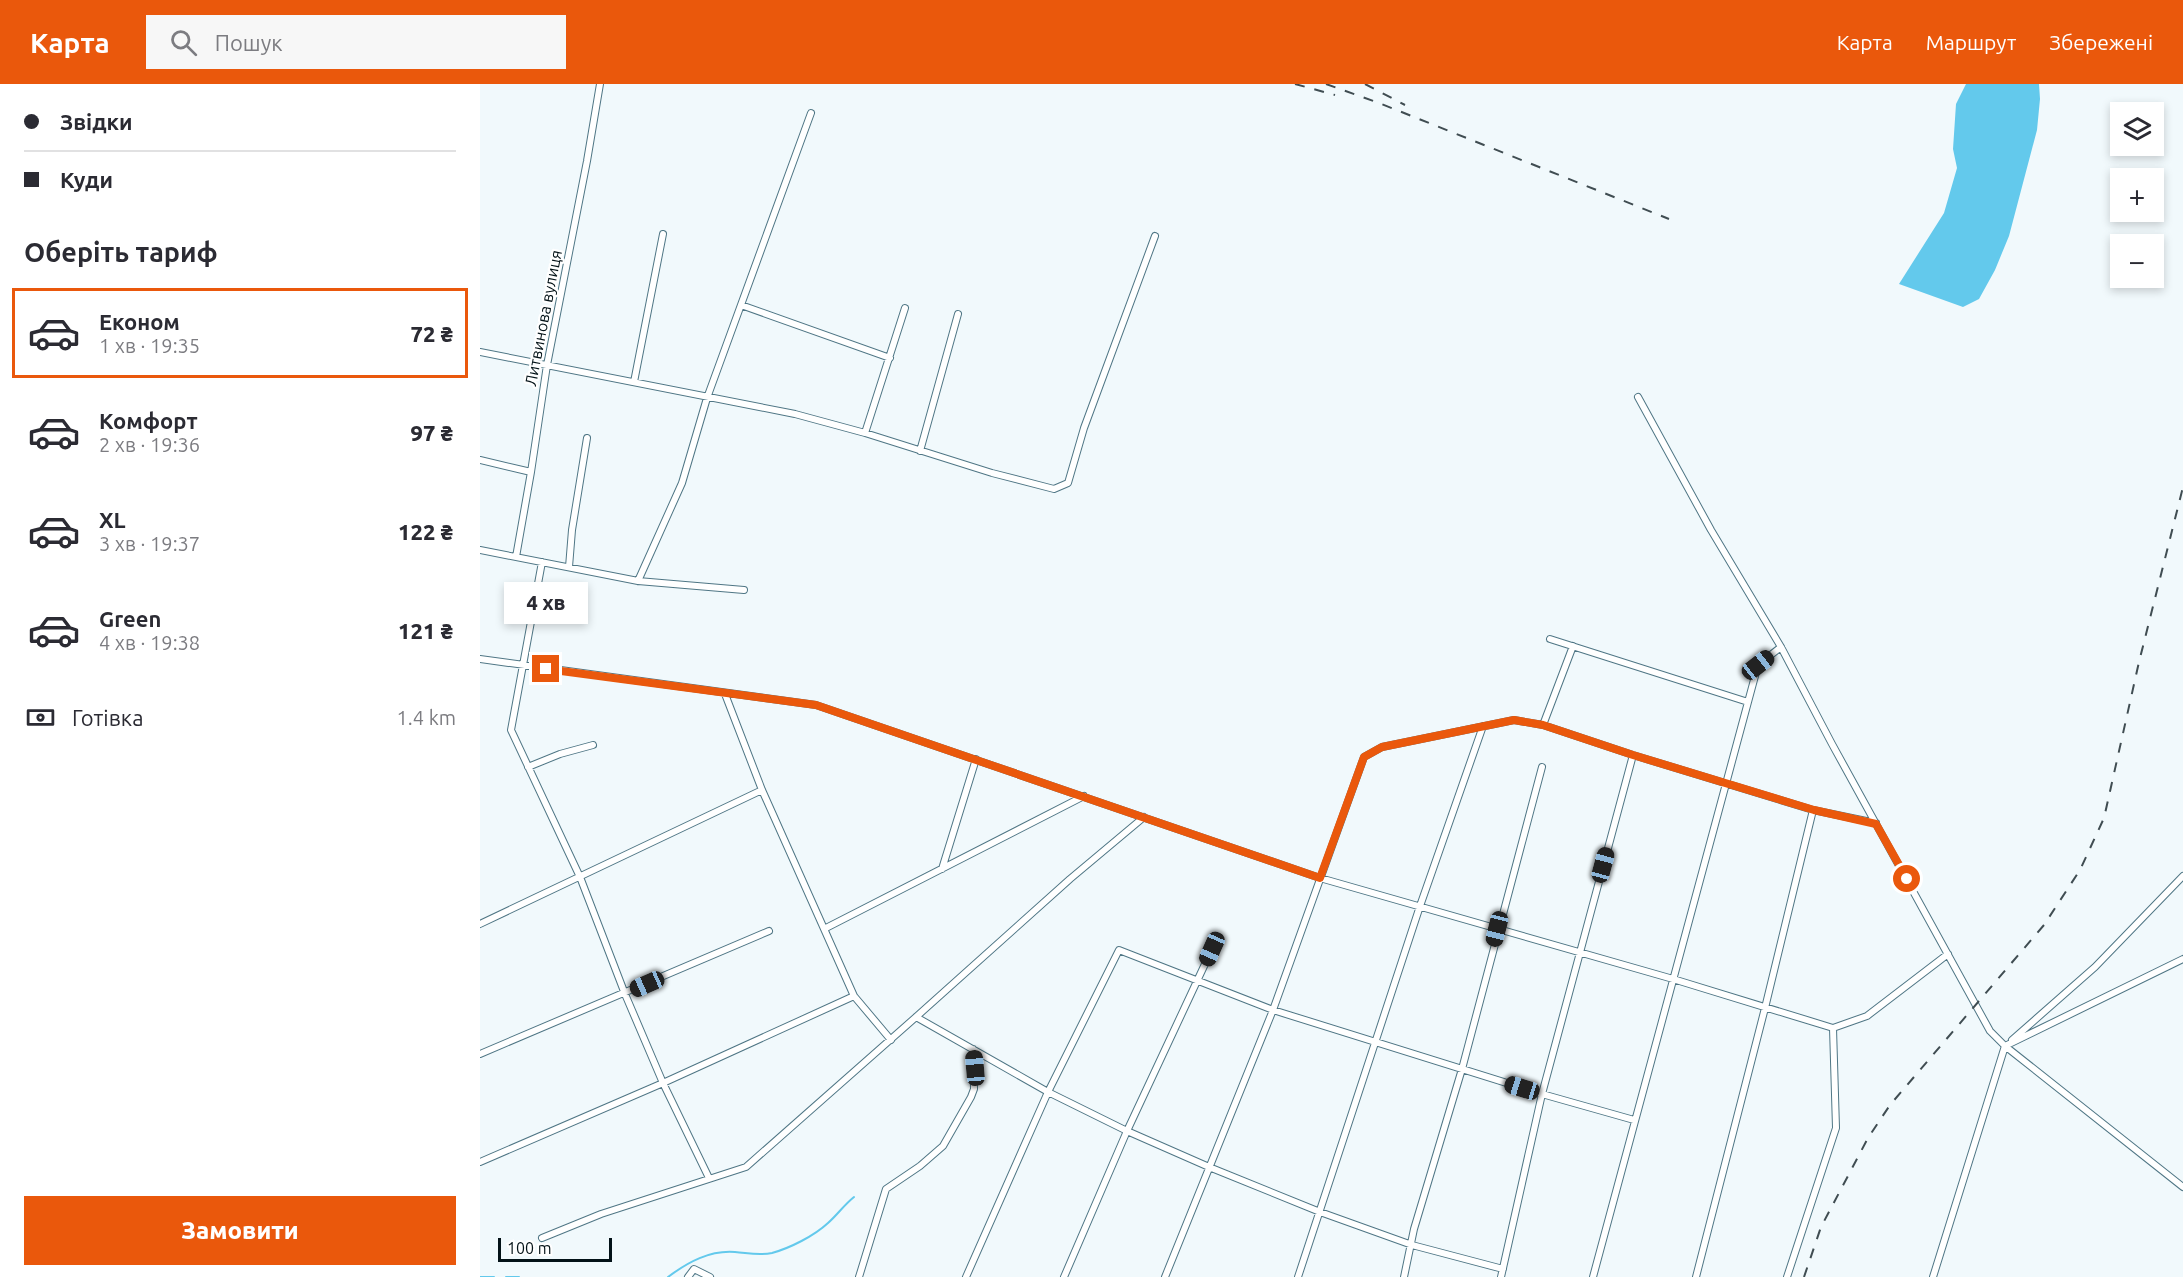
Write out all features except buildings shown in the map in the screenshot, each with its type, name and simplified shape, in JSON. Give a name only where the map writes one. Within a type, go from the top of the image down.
[{"type":"street","name":"Литвинова вулиця","points":[[516,557],[546,366],[600,84]]},
{"type":"street","points":[[638,581],[681,483],[707,398],[811,112]]},
{"type":"street","points":[[634,382],[663,234]]},
{"type":"street","points":[[480,352],[795,414],[866,433],[992,473],[1054,489],[1068,483],[1084,428],[1155,236]]},
{"type":"street","points":[[741,305],[890,358]]},
{"type":"street","points":[[866,433],[905,308]]},
{"type":"street","points":[[920,451],[958,314]]},
{"type":"street","points":[[1638,396],[1711,530],[1781,647],[1990,1031],[2005,1046],[2183,1187]]},
{"type":"street","points":[[569,567],[572,530],[587,438]]},
{"type":"street","points":[[480,460],[531,472]]},
{"type":"street","points":[[480,550],[638,581],[744,590]]},
{"type":"street","points":[[542,562],[511,730],[580,877],[625,994],[663,1083],[709,1178]]},
{"type":"street","points":[[1550,639],[1748,702]]},
{"type":"street","points":[[1543,725],[1573,646]]},
{"type":"street","points":[[1593,1277],[1758,665],[1781,647]]},
{"type":"street","points":[[480,659],[816,705],[1320,878],[1673,979],[1833,1028],[1867,1016],[1948,954]]},
{"type":"street","points":[[725,694],[762,790],[854,996],[891,1040]]},
{"type":"street","points":[[1165,1277],[1273,1010],[1364,757],[1382,747],[1514,720],[1543,725],[1814,810],[1876,824]]},
{"type":"street","points":[[1298,1277],[1420,906],[1483,726]]},
{"type":"street","points":[[528,767],[560,754],[593,745]]},
{"type":"street","points":[[1501,1277],[1542,1094],[1633,755]]},
{"type":"street","points":[[942,869],[976,759]]},
{"type":"street","points":[[1404,1277],[1414,1229],[1462,1069],[1497,929],[1542,767]]},
{"type":"street","points":[[480,924],[762,790]]},
{"type":"street","points":[[824,929],[1084,796]]},
{"type":"street","points":[[1696,1277],[1814,810]]},
{"type":"street","points":[[542,1238],[601,1214],[746,1167],[1070,879],[1144,817]]},
{"type":"street","points":[[1934,1277],[2005,1046],[2095,967],[2183,876]]},
{"type":"street","points":[[480,1054],[769,932]]},
{"type":"street","points":[[1064,1277],[1127,1131],[1212,949]]},
{"type":"street","points":[[966,1277],[1048,1092],[1119,950],[1273,1010],[1542,1094],[1634,1120]]},
{"type":"street","points":[[2005,1046],[2183,959]]},
{"type":"street","points":[[480,1162],[663,1083],[854,996]]},
{"type":"street","points":[[916,1017],[1048,1092],[1127,1131],[1209,1167],[1320,1212],[1412,1245],[1503,1269]]},
{"type":"street","points":[[1787,1277],[1836,1128],[1833,1028]]},
{"type":"street","points":[[859,1277],[886,1189],[920,1166],[943,1146],[971,1098],[974,1078],[973,1049]]},
{"type":"street","points":[[688,1277],[694,1269],[710,1277]]},
{"type":"water","points":[[1966,84],[2039,84],[2040,99],[2037,130],[2009,236],[1995,270],[1979,299],[1963,307],[1899,284],[1944,213],[1957,168],[1953,149],[1956,104]]},
{"type":"waterway","points":[[668,1277],[683,1266],[708,1255],[726,1252],[767,1254],[786,1248],[822,1228],[854,1197]]},
{"type":"waterway","points":[[480,1277],[494,1277]]},
{"type":"waterway","points":[[506,1277],[519,1277]]},
{"type":"railway","points":[[1295,84],[1335,95]]},
{"type":"railway","points":[[1326,84],[1669,219]]},
{"type":"railway","points":[[1365,84],[1405,105]]},
{"type":"railway","points":[[1804,1277],[1821,1227],[1868,1138],[1890,1105],[2044,925],[2080,870],[2104,818],[2139,662],[2183,487]]},
{"type":"route","points":[[546,669],[816,705],[1320,878],[1364,757],[1382,747],[1514,720],[1543,725],[1814,810],[1876,824],[1907,879]]}]
